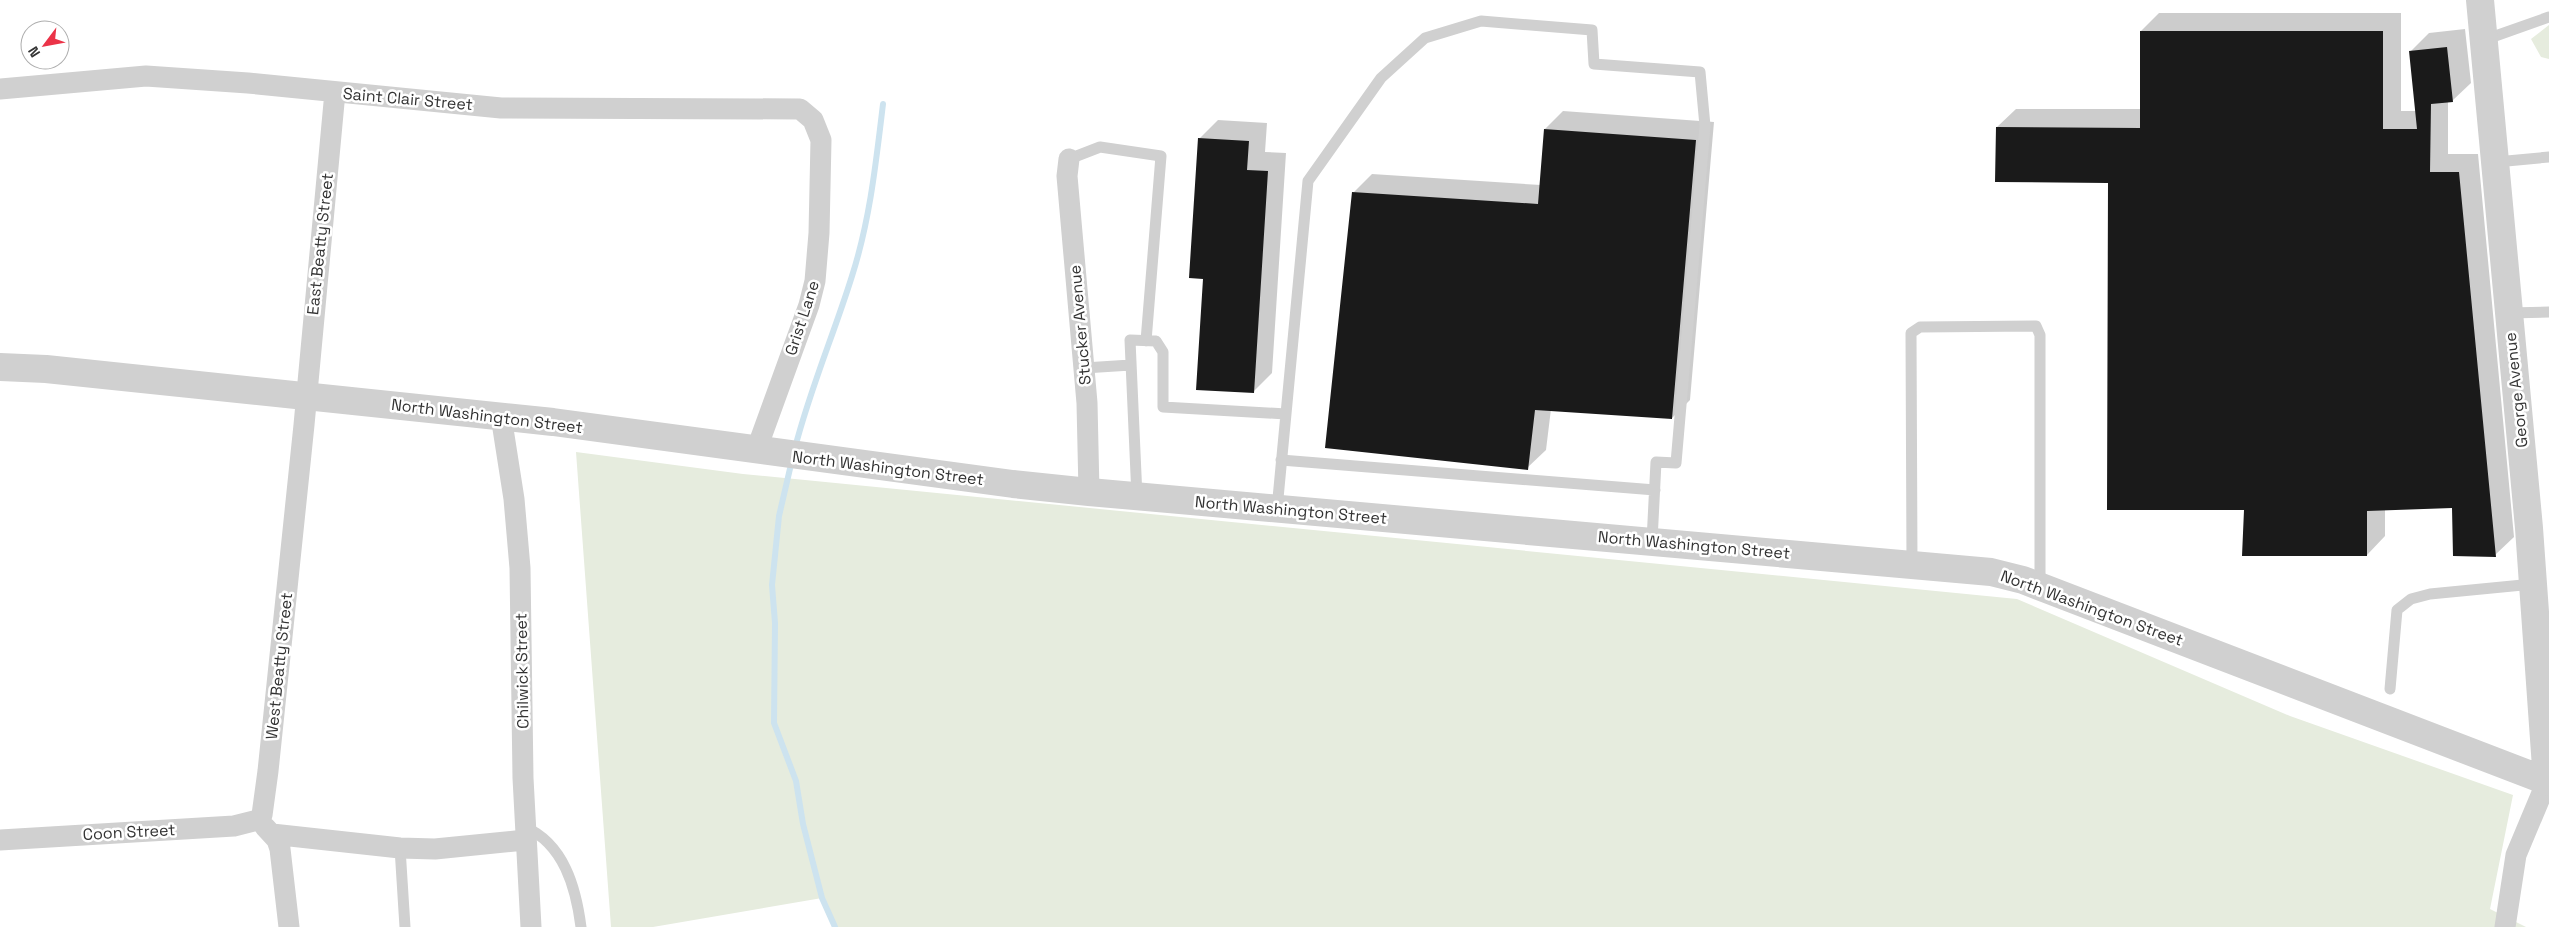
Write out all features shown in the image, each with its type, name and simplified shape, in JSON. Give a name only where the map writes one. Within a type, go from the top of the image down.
[{"type":"street","name":"George Avenue","points":[[2480,0],[2509,313],[2539,592],[2544,658],[2548,782]]},
{"type":"street","name":"Saint Clair Street","points":[[0,89],[146,76],[501,108],[800,109],[813,120]]},
{"type":"street","name":"East Beatty Street","points":[[305,396],[335,92]]},
{"type":"street","name":"Grist Lane","points":[[756,451],[816,281],[821,140],[813,120]]},
{"type":"street","name":"Stucker Avenue","points":[[1069,159],[1067,176],[1084,368],[1089,492]]},
{"type":"street","name":"North Washington Street","points":[[0,367],[46,368],[501,416],[756,451],[1137,497],[1991,572],[2040,586],[2548,782]]},
{"type":"street","name":"West Beatty Street","points":[[265,827],[262,815],[268,772],[305,396]]},
{"type":"street","name":"Chilwick Street","points":[[501,416],[514,499],[520,568],[525,834],[530,927]]},
{"type":"street","points":[[2505,927],[2516,856],[2548,782]]},
{"type":"street","name":"Coon Street","points":[[0,840],[234,826],[265,827],[400,848],[435,849],[525,834]]},
{"type":"street","points":[[265,827],[280,849],[289,927]]},
{"type":"lane","points":[[2484,40],[2549,16]]},
{"type":"lane","points":[[1277,509],[1308,181],[1381,78],[1425,38],[1481,21],[1592,30],[1594,64],[1700,72],[1705,126],[1676,462],[1656,462],[1652,542]]},
{"type":"lane","points":[[1069,159],[1100,147],[1161,156],[1146,341]]},
{"type":"lane","points":[[2496,162],[2549,157]]},
{"type":"lane","points":[[2509,313],[2549,312]]},
{"type":"lane","points":[[1912,564],[1912,333],[1920,327],[2036,326],[2040,335],[2040,586]]},
{"type":"lane","points":[[1137,497],[1130,340],[1156,342],[1163,352],[1163,407],[1286,414]]},
{"type":"lane","points":[[1084,368],[1131,365]]},
{"type":"lane","points":[[1281,460],[1655,490]]},
{"type":"lane","points":[[2390,689],[2397,610],[2410,599],[2430,594],[2539,592]]},
{"type":"lane","points":[[525,834],[546,840],[564,864],[572,884],[581,927]]},
{"type":"lane","points":[[400,848],[405,927]]},
{"type":"shaded area","points":[[2549,25],[2549,59],[2541,57],[2531,39]]},
{"type":"shaded area","points":[[576,452],[743,474],[2017,599],[2290,716],[2513,795],[2490,909],[2526,927],[834,927],[822,898],[653,927],[611,927]]},
{"type":"building","points":[[2140,31],[2383,31],[2383,129],[2417,129],[2409,51],[2447,47],[2453,102],[2431,104],[2430,172],[2459,172],[2496,557],[2453,556],[2452,508],[2367,511],[2367,556],[2242,556],[2244,510],[2107,510],[2108,183],[1995,182],[1996,127],[2140,128]]},
{"type":"building","points":[[1544,129],[1696,140],[1672,419],[1535,410],[1528,470],[1325,448],[1352,192],[1538,204]]},
{"type":"building","points":[[1198,138],[1249,141],[1247,170],[1268,171],[1254,393],[1196,390],[1203,279],[1189,278]]},
{"type":"waterway","points":[[795,448],[858,255],[872,191],[883,104]]},
{"type":"waterway","points":[[792,460],[779,516],[772,585],[775,623],[774,723],[796,781],[803,824],[822,898],[835,927]]}]
